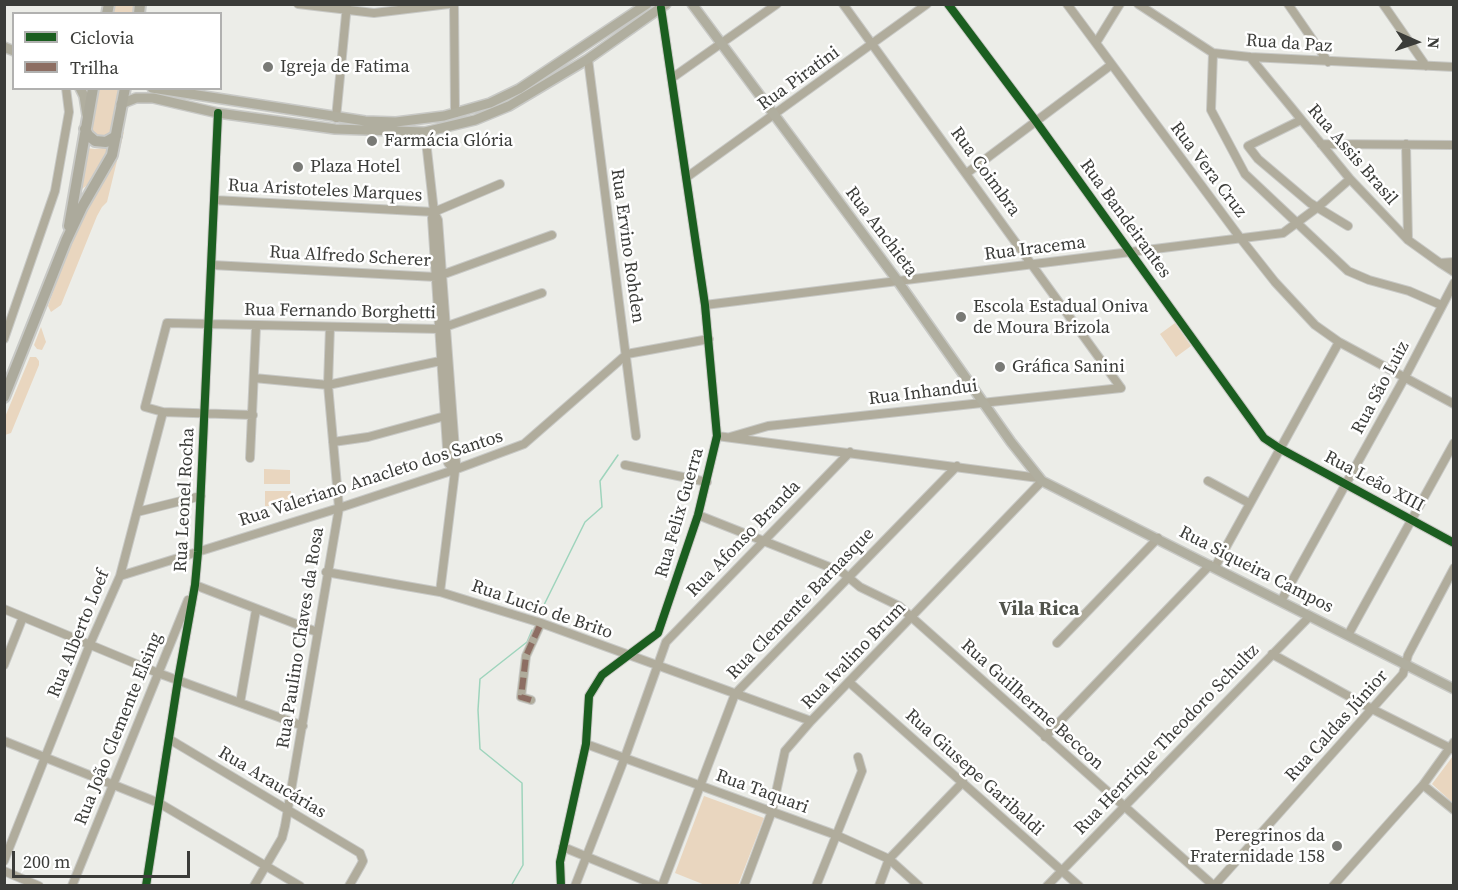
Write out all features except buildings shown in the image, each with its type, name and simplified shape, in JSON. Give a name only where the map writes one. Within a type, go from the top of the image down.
[{"type":"highway","points":[[66,241],[93,90]]},
{"type":"highway","points":[[4,397],[66,241],[87,198],[107,166],[116,136],[124,90]]},
{"type":"highway","points":[[85,129],[95,141],[106,142],[116,136]]},
{"type":"main road","points":[[165,90],[336,118],[396,122],[444,116],[490,103],[519,89],[647,4]]},
{"type":"main road","name":"Rua Anchieta","points":[[692,4],[897,280],[1041,480]]},
{"type":"main road","points":[[121,104],[136,98],[153,98],[218,113],[335,129],[425,132],[475,120],[509,106],[588,59],[663,6]]},
{"type":"main road","points":[[81,90],[87,115]]},
{"type":"main road","points":[[443,128],[455,122],[455,113]]},
{"type":"main road","points":[[425,132],[425,125],[444,116]]},
{"type":"main road","name":"Rua Siqueira Campos","points":[[1041,480],[1454,689]]},
{"type":"street","points":[[298,4],[374,13],[449,4]]},
{"type":"street","points":[[454,4],[455,113]]},
{"type":"street","points":[[672,78],[777,4]]},
{"type":"street","name":"Rua Coimbra","points":[[843,4],[1034,264],[1121,388]]},
{"type":"street","name":"Rua Piratini","points":[[687,177],[927,4]]},
{"type":"street","name":"Rua Bandeirantes","points":[[948,4],[1132,252],[1252,423],[1264,438],[1279,448]]},
{"type":"street","name":"Rua Vera Cruz","points":[[1067,4],[1241,239],[1275,282],[1315,325],[1339,342],[1454,404]]},
{"type":"street","points":[[1096,43],[1120,4]]},
{"type":"street","name":"Rua da Paz","points":[[1138,4],[1213,53],[1328,62],[1454,67]]},
{"type":"street","points":[[1288,4],[1328,62]]},
{"type":"street","points":[[1383,4],[1426,66]]},
{"type":"street","name":"Rua Felix Guerra","points":[[561,885],[560,862],[586,744],[590,696],[602,675],[658,633],[698,515],[717,436],[705,305],[663,6]]},
{"type":"street","points":[[336,118],[347,8]]},
{"type":"street","points":[[1213,53],[1211,110],[1245,174],[1348,272],[1409,291],[1441,305]]},
{"type":"street","name":"Rua Assis Brasil","points":[[1250,57],[1350,179],[1408,240],[1454,272]]},
{"type":"street","name":"Rua Ervino Rohden","points":[[588,59],[636,436]]},
{"type":"street","points":[[967,173],[1111,65]]},
{"type":"street","points":[[4,339],[55,191],[68,120],[66,90]]},
{"type":"street","name":"Rua Leonel Rocha","points":[[146,885],[177,680],[195,585],[218,113],[211,105],[219,98]]},
{"type":"street","points":[[1301,120],[1248,146],[1271,171],[1318,207],[1348,226]]},
{"type":"street","points":[[425,132],[434,212],[438,220],[439,276],[449,415],[456,463],[440,592]]},
{"type":"street","points":[[1321,144],[1454,145]]},
{"type":"street","points":[[1407,144],[1408,240]]},
{"type":"street","name":"Rua Iracema","points":[[705,305],[1283,233],[1350,179]]},
{"type":"street","name":"Rua Aristoteles Marques","points":[[214,200],[434,212],[500,184]]},
{"type":"street","name":"Rua Alfredo Scherer","points":[[212,265],[439,276],[552,235]]},
{"type":"street","points":[[1440,263],[1454,261]]},
{"type":"street","name":"Rua São Luiz","points":[[1281,601],[1347,485],[1441,305],[1450,299],[1454,283]]},
{"type":"street","name":"Rua Fernando Borghetti","points":[[163,412],[145,407],[167,323],[256,327],[443,329],[542,293]]},
{"type":"street","points":[[250,458],[256,327]]},
{"type":"street","name":"Rua Paulino Chaves da Rosa","points":[[254,885],[282,838],[303,726],[326,572],[339,508],[328,385],[330,327]]},
{"type":"street","points":[[627,354],[709,339]]},
{"type":"street","points":[[1045,737],[1212,566],[1339,342]]},
{"type":"street","name":"Rua Valeriano Anacleto dos Santos","points":[[120,576],[339,508],[524,444],[627,354]]},
{"type":"street","points":[[254,378],[328,385],[445,360]]},
{"type":"street","name":"Rua Inhandui","points":[[730,437],[768,426],[983,401],[1121,388]]},
{"type":"street","points":[[163,412],[253,415]]},
{"type":"street","name":"Rua Alberto Loef","points":[[4,861],[90,644],[120,576],[163,412]]},
{"type":"street","points":[[333,442],[368,437],[449,415]]},
{"type":"street","name":"Rua Siqueira Campos","points":[[717,436],[957,466],[1041,480]]},
{"type":"street","points":[[1348,635],[1454,443]]},
{"type":"street","name":"Rua Leão XIII","points":[[1279,448],[1454,543]]},
{"type":"street","name":"Rua Afonso Branda","points":[[575,885],[625,757],[666,642],[850,452]]},
{"type":"street","points":[[626,465],[706,482]]},
{"type":"street","name":"Rua Clemente Barnasque","points":[[660,885],[735,694],[957,466]]},
{"type":"street","name":"Rua Ivalino Brum","points":[[744,885],[772,811],[785,751],[1041,480]]},
{"type":"street","points":[[1208,482],[1249,502]]},
{"type":"street","points":[[137,512],[201,496]]},
{"type":"street","name":"Rua Guilherme Beccon","points":[[698,515],[842,572],[860,587],[899,606],[1123,807],[1214,885]]},
{"type":"street","points":[[1057,643],[1158,538]]},
{"type":"street","name":"Rua Caldas Júnior","points":[[1214,885],[1403,674],[1408,655],[1454,568]]},
{"type":"street","name":"Rua Lucio de Brito","points":[[326,572],[440,592],[541,623],[811,721]]},
{"type":"street","points":[[195,585],[317,632]]},
{"type":"street","name":"Rua João Clemente Elsing","points":[[72,885],[195,585]]},
{"type":"street","points":[[4,609],[158,673],[303,726]]},
{"type":"street","points":[[240,703],[256,609]]},
{"type":"street","name":"Rua Henrique Theodoro Schultz","points":[[1047,885],[1310,616]]},
{"type":"street","points":[[4,665],[23,617]]},
{"type":"street","points":[[531,699],[521,697],[526,656],[541,623]]},
{"type":"street","points":[[1272,654],[1372,709],[1452,746],[1423,785],[1333,885]]},
{"type":"street","name":"Rua Giusepe Garibaldi","points":[[850,683],[1079,885]]},
{"type":"street","name":"Rua Araucárias","points":[[169,739],[360,853],[363,861],[349,885]]},
{"type":"street","points":[[4,741],[159,803],[300,885]]},
{"type":"street","name":"Rua Taquari","points":[[586,744],[836,835],[889,859],[919,885]]},
{"type":"street","points":[[816,885],[862,771],[858,757]]},
{"type":"street","points":[[879,885],[889,859],[963,782]]},
{"type":"street","points":[[1423,785],[1454,810]]},
{"type":"street","points":[[563,847],[660,885]]},
{"type":"street","points":[[4,872],[39,885]]},
{"type":"shaded area","points":[[115,5],[137,5],[135,12],[113,12]]},
{"type":"shaded area","points":[[98,90],[120,90],[112,129],[106,138],[94,138],[90,127]]},
{"type":"shaded area","points":[[124,132],[107,202],[97,216],[61,305],[51,312],[48,306],[80,217],[117,151]]},
{"type":"shaded area","points":[[110,147],[93,181],[82,189],[80,187],[86,148]]},
{"type":"shaded area","points":[[1175,323],[1191,346],[1176,357],[1160,334]]},
{"type":"shaded area","points":[[41,327],[46,342],[42,350],[37,349],[34,345]]},
{"type":"shaded area","points":[[30,357],[36,357],[39,365],[11,433],[5,435],[5,417]]},
{"type":"shaded area","points":[[264,469],[290,470],[290,484],[264,484]]},
{"type":"shaded area","points":[[265,491],[291,491],[290,506],[265,506]]},
{"type":"shaded area","points":[[1453,756],[1453,803],[1432,784]]},
{"type":"shaded area","points":[[704,796],[764,818],[738,885],[705,885],[675,873]]},
{"type":"waterway","points":[[540,613],[585,522],[602,507],[600,481],[618,455]]},
{"type":"waterway","points":[[511,886],[523,865],[522,783],[480,749],[478,710],[480,679],[527,642],[532,630]]},
{"type":"marked path","points":[[531,700],[521,697],[526,656],[541,623]]},
{"type":"cycle path","points":[[948,4],[1035,120],[1264,438],[1454,543]]},
{"type":"cycle path","points":[[561,886],[560,862],[586,744],[589,696],[602,675],[658,633],[698,515],[717,436],[705,305],[661,8]]},
{"type":"cycle path","points":[[146,886],[195,585],[218,113]]},
{"type":"place","name":"Igreja de Fatima","points":[[268,67]]},
{"type":"place","name":"Farmácia Glória","points":[[372,141]]},
{"type":"place","name":"Plaza Hotel","points":[[298,167]]},
{"type":"place","name":"Escola Estadual Oniva de Moura Brizola","points":[[961,317]]},
{"type":"place","name":"Gráfica Sanini","points":[[1000,367]]},
{"type":"place","name":"Peregrinos da Fraternidade 158","points":[[1337,846]]},
{"type":"district","name":"Vila Rica","points":[[1039,610]]}]
